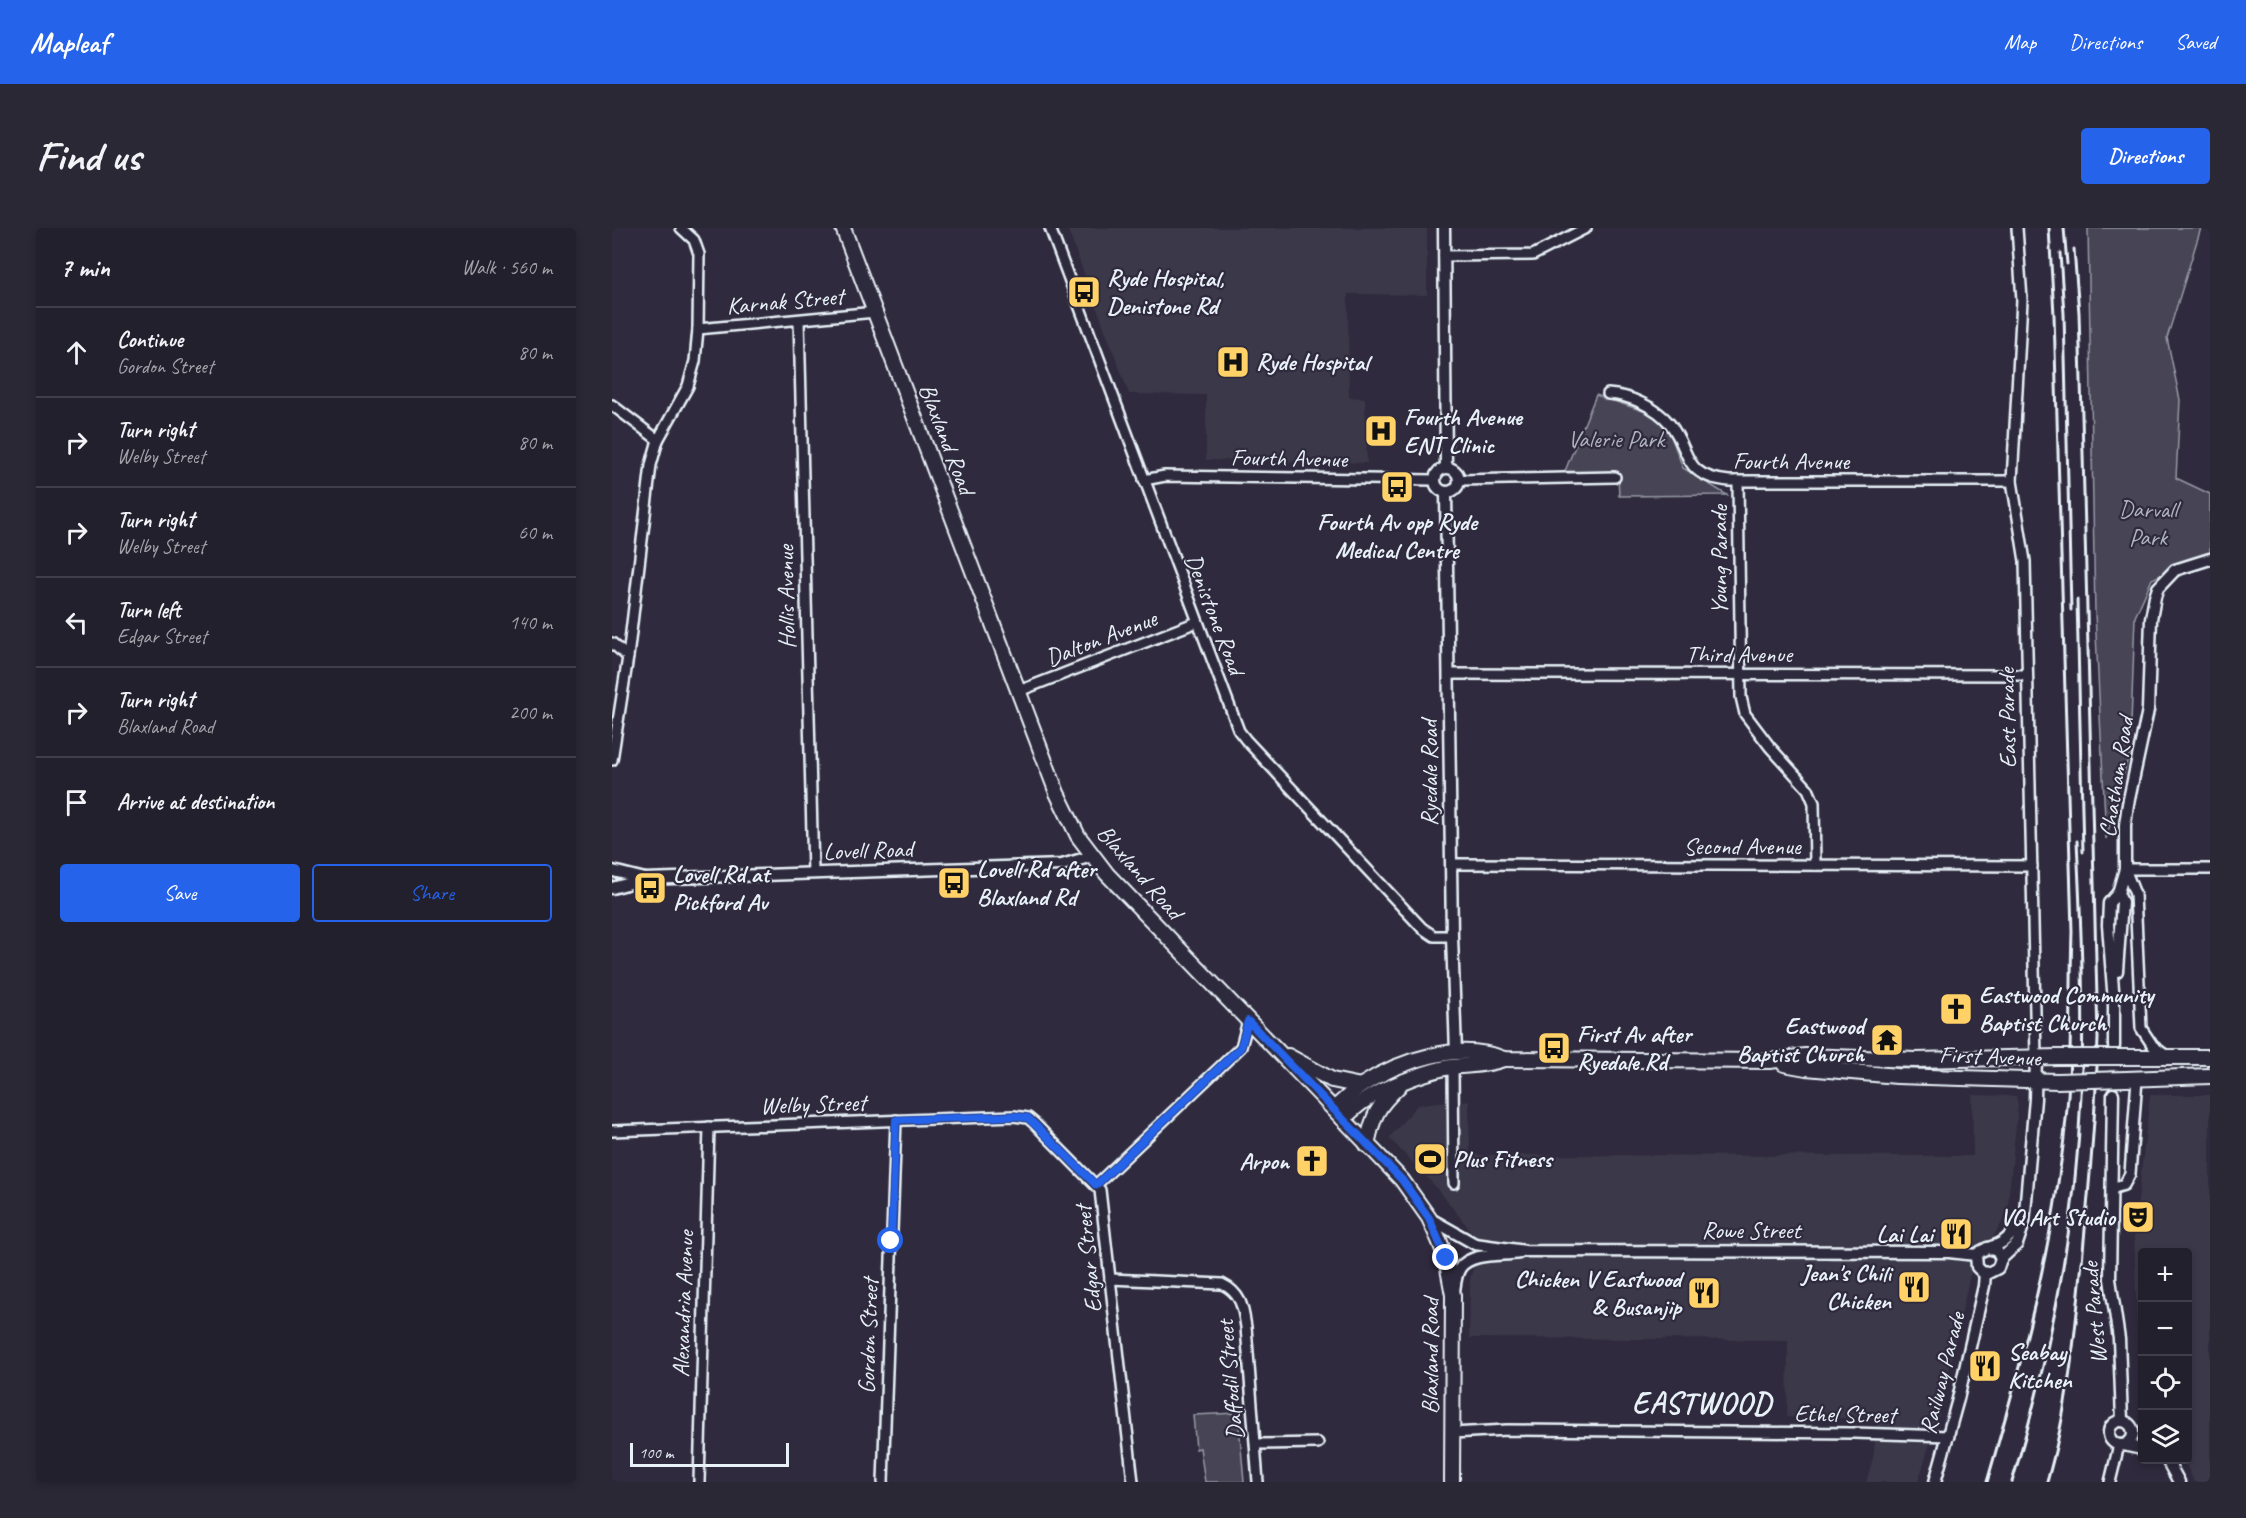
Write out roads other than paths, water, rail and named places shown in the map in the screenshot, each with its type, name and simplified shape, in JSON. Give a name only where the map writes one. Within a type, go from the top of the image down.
[{"type":"main road","name":"Blaxland Road","points":[[843,228],[1066,815],[1092,856],[1402,1180],[1429,1218],[1446,1258],[1453,1295],[1452,1482]]},
{"type":"main road","points":[[1274,1048],[1332,1080],[1360,1086]]},
{"type":"main road","name":"First Avenue","points":[[1338,1114],[1360,1086],[1407,1064],[1437,1055],[1488,1065],[1504,1059],[1770,1061],[1805,1056],[1916,1060],[2210,1057]]},
{"type":"main road","points":[[2128,1057],[2137,1068],[2132,1079]]},
{"type":"main road","name":"First Avenue","points":[[1338,1114],[1379,1091],[1425,1074],[1454,1060]]},
{"type":"main road","name":"First Avenue","points":[[1770,1061],[1806,1068],[1897,1076],[2036,1081],[2210,1076]]},
{"type":"main road","points":[[1367,1144],[1372,1118],[1376,1111],[1402,1083]]},
{"type":"street","points":[[612,760],[628,657],[651,465],[658,440],[688,386],[695,361],[699,254],[694,240],[681,228]]},
{"type":"street","name":"Denistone Road","points":[[1050,228],[1239,731],[1422,928],[1434,936],[1452,936]]},
{"type":"street","points":[[1444,228],[1446,467]]},
{"type":"street","points":[[1444,256],[1533,255],[1586,228]]},
{"type":"street","name":"East Parade","points":[[2001,1259],[2013,1249],[2020,1237],[2036,1081],[2025,561],[2012,481],[2022,300],[2017,228]]},
{"type":"street","name":"Karnak Street","points":[[698,328],[875,312]]},
{"type":"street","name":"Hollis Avenue","points":[[799,320],[813,873]]},
{"type":"street","name":"Fourth Avenue","points":[[1608,394],[1614,394],[1646,406],[1662,416],[1670,424],[1689,462],[1696,470],[1716,479],[1738,481],[2012,481]]},
{"type":"street","points":[[612,405],[658,440]]},
{"type":"street","points":[[1446,467],[1456,472],[1459,480],[1457,487],[1446,492],[1437,488],[1434,480],[1438,471],[1446,467]]},
{"type":"street","name":"Fourth Avenue","points":[[1144,480],[1165,476],[1434,480]]},
{"type":"street","points":[[1459,480],[1615,477]]},
{"type":"street","name":"Young Parade","points":[[1738,481],[1741,697],[1745,714],[1770,747],[1808,789],[1814,803],[1815,866]]},
{"type":"street","name":"Ryedale Road","points":[[1446,492],[1455,1183]]},
{"type":"street","name":"Chatham Road","points":[[2168,1057],[2153,1046],[2140,1028],[2135,894],[2125,868],[2125,825],[2148,710],[2151,619],[2155,597],[2158,588],[2175,570],[2210,559]]},
{"type":"street","name":"Dalton Avenue","points":[[1019,691],[1197,622]]},
{"type":"street","points":[[612,643],[628,657]]},
{"type":"street","name":"Third Avenue","points":[[1450,674],[2027,675]]},
{"type":"street","name":"Lovell Road","points":[[612,887],[645,879],[1062,865],[1092,856]]},
{"type":"street","name":"Second Avenue","points":[[1451,864],[2032,866]]},
{"type":"street","points":[[2114,1046],[2114,1002],[2122,902],[2118,893],[2125,868],[2210,869]]},
{"type":"street","points":[[612,887],[616,878],[613,870]]},
{"type":"street","name":"Lovell Road","points":[[613,870],[645,879]]},
{"type":"street","name":"Edgar Street","points":[[1133,1482],[1100,1190],[1096,1185],[1241,1047],[1248,1021]]},
{"type":"street","points":[[2111,1189],[2124,1185],[2130,1174],[2132,1079]]},
{"type":"street","name":"West Parade","points":[[2113,1094],[2110,1279],[2119,1339],[2126,1424]]},
{"type":"street","name":"Welby Street","points":[[612,1131],[1014,1116],[1028,1118],[1096,1185]]},
{"type":"street","name":"Gordon Street","points":[[883,1482],[896,1120]]},
{"type":"street","name":"Alexandria Avenue","points":[[699,1482],[709,1127]]},
{"type":"street","name":"East Parade","points":[[1987,1248],[2007,1239],[2024,1209]]},
{"type":"street","name":"Rowe Street","points":[[1429,1218],[1475,1244],[1525,1251],[1938,1252],[1976,1255]]},
{"type":"street","points":[[1987,1248],[1997,1251],[2001,1259],[2000,1265],[1995,1271],[1984,1273],[1977,1267],[1976,1255],[1987,1248]]},
{"type":"street","name":"Rowe Street","points":[[1453,1295],[1460,1269],[1466,1263],[1476,1258],[1505,1256],[1525,1251]]},
{"type":"street","name":"Railway Parade","points":[[1935,1482],[1949,1437],[1972,1339],[1984,1273]]},
{"type":"street","name":"Daffodil Street","points":[[1110,1279],[1222,1284],[1232,1289],[1239,1297],[1244,1311],[1258,1482]]},
{"type":"street","points":[[2138,1432],[2126,1424],[2114,1423],[2109,1432],[2111,1439],[2138,1448]]},
{"type":"street","points":[[2110,1482],[2121,1444],[2131,1438],[2126,1424]]},
{"type":"street","name":"Ethel Street","points":[[1452,1432],[1507,1430],[1854,1433],[1949,1437]]},
{"type":"street","points":[[1256,1444],[1318,1443]]},
{"type":"street","points":[[2169,1464],[2179,1482]]},
{"type":"tunnel","points":[[2113,1094],[2114,1050]]},
{"type":"railway","points":[[1987,1482],[2038,1291],[2056,1194],[2068,1096],[2072,932],[2054,315],[2049,228]]},
{"type":"railway","points":[[2064,228],[2067,264]]},
{"type":"railway","points":[[2047,1482],[2060,1428],[2073,1345],[2092,1150],[2098,1038],[2079,313],[2074,249]]},
{"type":"railway","points":[[2060,253],[2064,314],[2071,610]]},
{"type":"railway","points":[[2077,600],[2083,852]]},
{"type":"railway","points":[[2012,1482],[2038,1387],[2059,1291],[2078,1144],[2083,1031],[2077,841]]},
{"type":"place","name":"Ryde Hospital, Denistone Rd","points":[[1084,292]]},
{"type":"place","name":"Ryde Hospital","points":[[1233,362]]},
{"type":"place","name":"Fourth Avenue ENT Clinic","points":[[1381,431]]},
{"type":"place","name":"Fourth Av opp Ryde Medical Centre","points":[[1397,487]]},
{"type":"place","name":"Lovell Rd after Blaxland Rd","points":[[954,883]]},
{"type":"place","name":"Lovell Rd at Pickford Av","points":[[650,888]]},
{"type":"place","name":"Eastwood Community Baptist Church","points":[[1956,1009]]},
{"type":"place","name":"Eastwood Baptist Church","points":[[1887,1040]]},
{"type":"place","name":"First Av after Ryedale Rd","points":[[1554,1048]]},
{"type":"place","name":"Plus Fitness","points":[[1430,1159]]},
{"type":"place","name":"Arpon","points":[[1312,1161]]},
{"type":"place","name":"VQ Art Studio","points":[[2138,1217]]},
{"type":"place","name":"Lai Lai","points":[[1956,1234]]},
{"type":"place","name":"Jean's Chili Chicken","points":[[1914,1287]]},
{"type":"place","name":"Chicken V Eastwood & Busanjip","points":[[1704,1293]]},
{"type":"place","name":"Seabay Kitchen","points":[[1985,1366]]},
{"type":"district","name":"EASTWOOD","points":[[1702,1403]]},
{"type":"park label","name":"Valerie Park","points":[[1616,439]]},
{"type":"park label","name":"Darvall Park","points":[[2148,523]]}]
